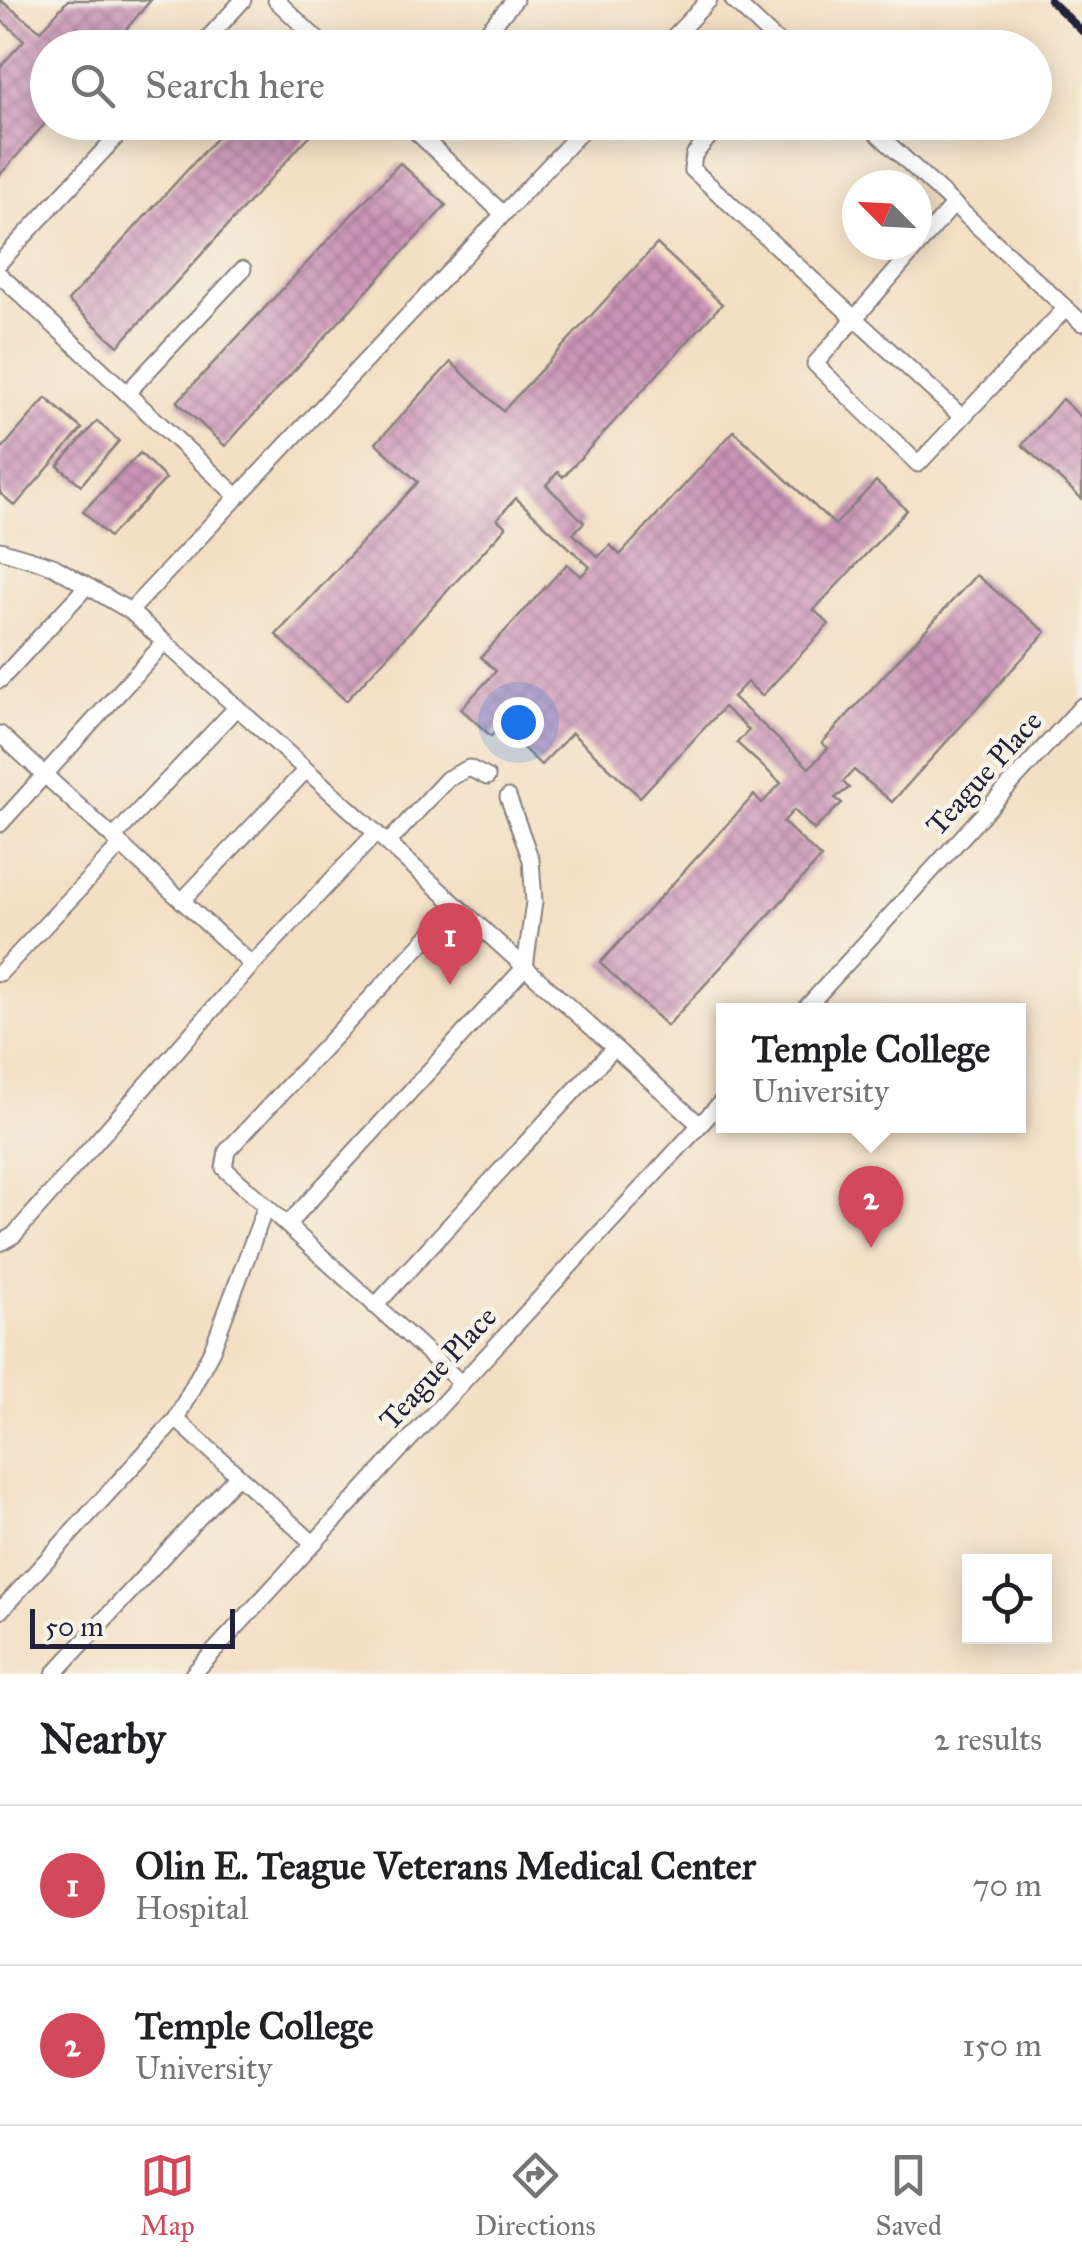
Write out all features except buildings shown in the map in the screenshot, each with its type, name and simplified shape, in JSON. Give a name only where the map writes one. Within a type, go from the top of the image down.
[{"type":"lane","points":[[216,30],[243,0]]},
{"type":"lane","points":[[276,0],[307,30]]},
{"type":"lane","points":[[488,30],[515,0]]},
{"type":"lane","points":[[680,30],[709,0]]},
{"type":"lane","points":[[733,0],[765,30]]},
{"type":"lane","points":[[0,262],[113,140]]},
{"type":"lane","points":[[425,140],[502,213]]},
{"type":"lane","points":[[130,611],[573,140]]},
{"type":"lane","points":[[706,140],[694,156],[692,169],[962,417]]},
{"type":"lane","points":[[885,140],[1082,323]]},
{"type":"lane","points":[[954,204],[815,364],[918,464],[1066,308]]},
{"type":"lane","points":[[127,393],[243,269]]},
{"type":"lane","points":[[0,275],[238,496]]},
{"type":"lane","points":[[0,550],[53,566],[130,611],[700,1125]]},
{"type":"lane","points":[[0,680],[86,586]]},
{"type":"lane","points":[[0,824],[165,642]]},
{"type":"lane","name":"Teague Place","points":[[810,1003],[1082,706]]},
{"type":"lane","points":[[0,973],[237,707]]},
{"type":"lane","points":[[0,734],[252,964]]},
{"type":"lane","points":[[0,1242],[14,1235],[252,964],[382,838],[447,779],[469,768],[487,777]]},
{"type":"lane","points":[[182,901],[306,770]]},
{"type":"lane","points":[[287,1225],[525,968],[534,902],[530,860],[508,796]]},
{"type":"lane","points":[[457,906],[227,1152],[224,1168],[460,1383]]},
{"type":"lane","points":[[375,1306],[614,1048]]},
{"type":"lane","name":"Teague Place","points":[[193,1674],[716,1108]]},
{"type":"lane","points":[[0,1610],[176,1420],[212,1350],[266,1206]]},
{"type":"lane","points":[[176,1420],[313,1543]]},
{"type":"lane","points":[[54,1674],[238,1475]]},
{"type":"railway","points":[[1050,0],[1082,31]]},
{"type":"place","name":"Olin E. Teague Veterans Medical Center","points":[[450,985]]},
{"type":"place","name":"Temple College","points":[[871,1248]]}]
